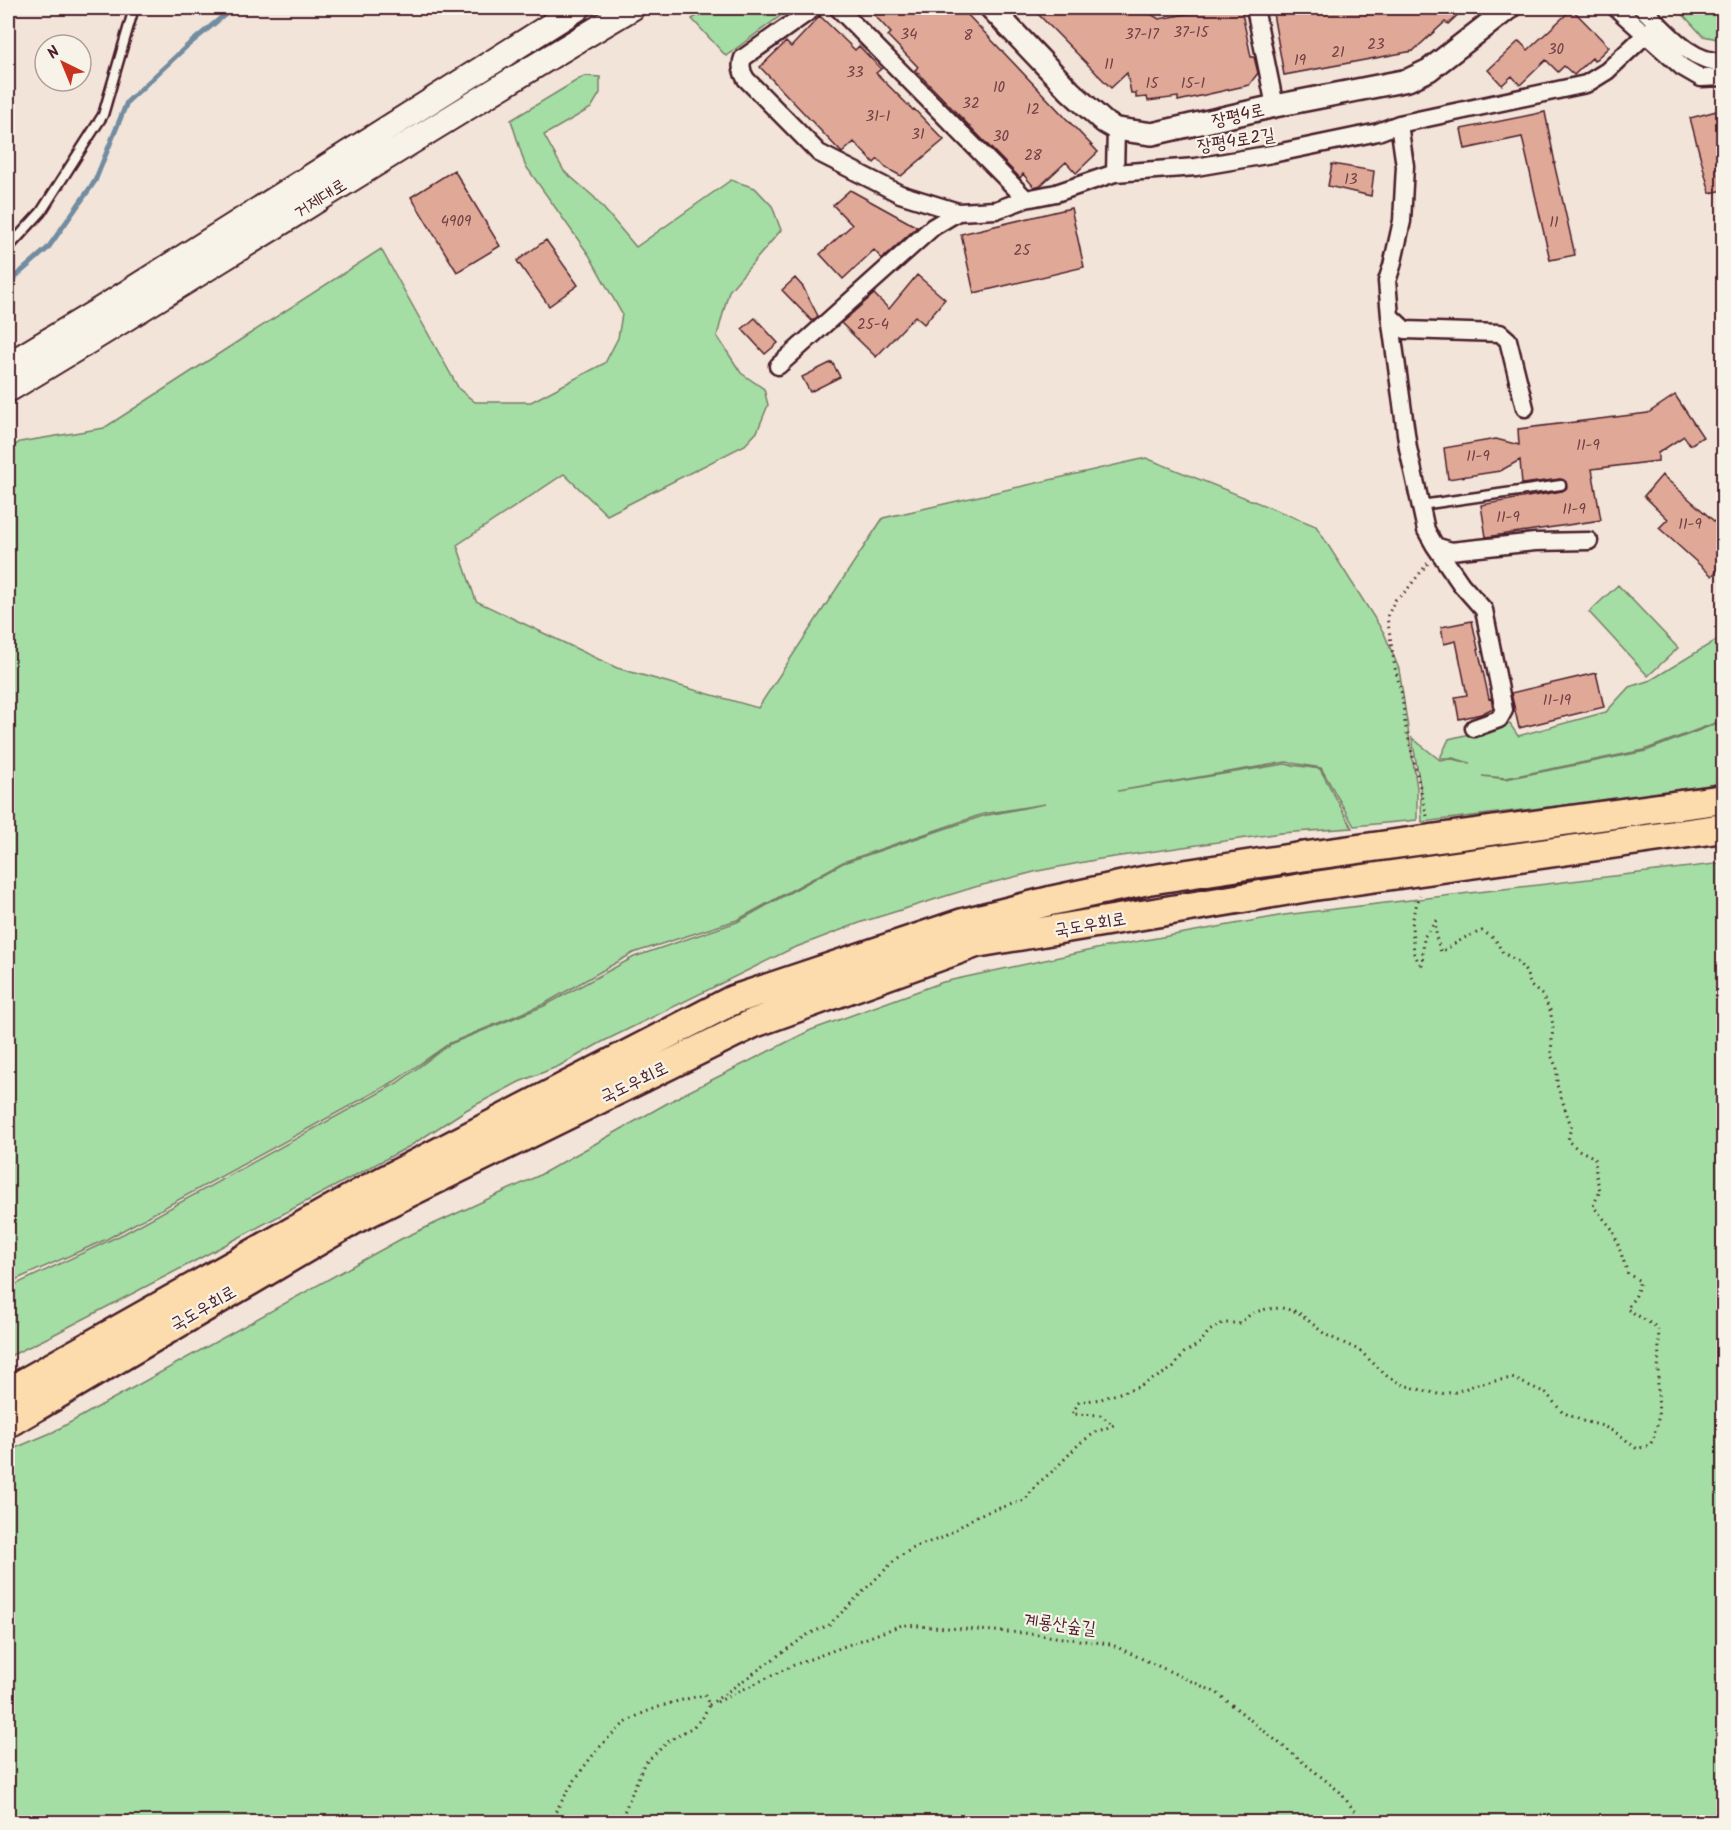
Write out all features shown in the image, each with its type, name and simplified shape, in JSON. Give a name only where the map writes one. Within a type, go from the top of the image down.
[{"type":"highway","name":"국도우회로","points":[[8,1392],[368,1189],[733,1000],[963,923],[1148,880],[1433,838],[1724,799]]},
{"type":"highway","name":"국도우회로","points":[[8,1423],[355,1219],[754,1023],[976,944],[1314,886],[1724,828]]},
{"type":"main road","name":"거제대로","points":[[8,365],[101,309],[578,8]]},
{"type":"main road","name":"거제대로","points":[[8,390],[510,80],[632,8]]},
{"type":"street","points":[[814,8],[743,57],[743,74],[746,79],[819,153],[900,194],[958,212]]},
{"type":"street","points":[[838,8],[1026,199]]},
{"type":"street","name":"장평4로","points":[[991,8],[1070,91],[1104,122],[1116,129],[1152,134],[1275,106],[1408,81],[1430,70],[1509,8]]},
{"type":"street","points":[[1255,8],[1275,106]]},
{"type":"street","points":[[1616,8],[1682,67],[1701,78],[1724,77]]},
{"type":"street","points":[[1642,8],[1689,52],[1699,58],[1724,62]]},
{"type":"street","name":"장평4로2길","points":[[958,212],[996,210],[1115,173],[1196,167],[1343,141],[1399,124],[1586,84],[1607,71],[1658,23]]},
{"type":"street","points":[[1399,124],[1405,166],[1402,221],[1387,280],[1389,316],[1408,448],[1426,530],[1461,584],[1484,610],[1504,710],[1499,719],[1474,728]]},
{"type":"street","points":[[1115,173],[1116,129]]},
{"type":"street","points":[[778,366],[933,227],[958,212]]},
{"type":"street","points":[[1389,316],[1405,330],[1500,333],[1508,340],[1525,408]]},
{"type":"street","points":[[1435,546],[1451,551],[1535,542],[1589,541]]},
{"type":"lane","points":[[8,248],[41,212],[103,115],[134,8]]},
{"type":"lane","points":[[1421,505],[1561,485]]},
{"type":"path","points":[[1433,838],[1405,724],[1402,695],[1387,617],[1395,600],[1406,591],[1428,564],[1435,546]]},
{"type":"path","points":[[620,1822],[644,1764],[670,1740],[693,1727],[710,1705],[807,1635],[829,1625],[897,1558],[917,1546],[942,1538],[978,1515],[1024,1500],[1037,1484],[1080,1443],[1096,1432],[1114,1425],[1100,1415],[1072,1414],[1079,1402],[1101,1399],[1141,1386],[1173,1368],[1184,1353],[1200,1344],[1209,1330],[1223,1323],[1240,1323],[1252,1313],[1266,1309],[1282,1308],[1298,1312],[1326,1335],[1359,1350],[1388,1377],[1403,1385],[1437,1394],[1456,1392],[1478,1384],[1512,1378],[1546,1393],[1562,1412],[1583,1422],[1604,1426],[1637,1449],[1650,1445],[1657,1431],[1660,1405],[1658,1328],[1627,1309],[1636,1295],[1640,1281],[1628,1275],[1612,1230],[1593,1206],[1600,1191],[1595,1158],[1568,1141],[1571,1126],[1557,1085],[1557,1069],[1551,1055],[1553,1025],[1550,1010],[1542,995],[1531,986],[1526,972],[1517,961],[1503,953],[1495,939],[1482,931],[1466,937],[1442,952],[1436,937],[1436,921],[1424,937],[1422,967],[1414,954],[1412,926],[1419,897],[1435,869]]},
{"type":"path","name":"계룡산숲길","points":[[710,1705],[794,1665],[902,1625],[1024,1633],[1110,1644],[1217,1693],[1340,1792],[1363,1822]]},
{"type":"path","points":[[549,1822],[564,1795],[608,1738],[631,1720],[693,1697],[705,1695],[710,1705]]},
{"type":"green space","points":[[710,8],[791,8],[726,56],[692,19]]},
{"type":"green space","points":[[1677,8],[1723,8],[1723,40],[1703,36]]},
{"type":"green space","points":[[584,76],[600,77],[600,93],[591,108],[544,135],[564,171],[594,197],[636,247],[731,180],[755,188],[772,206],[781,230],[729,291],[717,336],[741,373],[764,389],[768,405],[757,432],[745,445],[607,515],[564,474],[457,545],[476,601],[617,668],[758,708],[883,518],[1146,458],[1316,526],[1384,633],[1399,669],[1417,788],[1417,820],[1354,826],[1321,768],[1286,762],[1118,791],[1285,764],[1320,769],[1352,828],[1281,833],[1100,859],[1038,871],[975,887],[862,922],[791,949],[602,1042],[559,1066],[519,1082],[466,1110],[410,1146],[191,1263],[8,1357],[8,1288],[123,1234],[397,1083],[450,1044],[544,1006],[634,957],[737,922],[843,863],[983,816],[1045,804],[983,814],[843,862],[737,920],[633,953],[544,1004],[450,1043],[395,1081],[107,1239],[8,1283],[8,450],[20,442],[104,428],[381,249],[459,389],[475,402],[531,402],[605,363],[618,338],[622,314],[589,255],[525,165],[511,120]]},
{"type":"green space","points":[[1618,585],[1678,648],[1648,676],[1589,612]]},
{"type":"green space","points":[[1723,636],[1723,720],[1644,750],[1506,778],[1482,776],[1506,779],[1646,751],[1723,721],[1723,783],[1591,802],[1422,822],[1420,785],[1412,738],[1440,760],[1452,759],[1470,763],[1453,758],[1440,758],[1449,739],[1510,724],[1518,736],[1606,712],[1629,687],[1651,680]]},
{"type":"green space","points":[[1723,863],[1723,1822],[8,1822],[8,1451],[53,1432],[401,1239],[538,1176],[680,1096],[811,1030],[943,982],[1101,948],[1284,915]]},
{"type":"building","points":[[868,8],[957,8],[963,14],[965,12],[1098,152],[1076,173],[1066,162],[1041,185],[1034,187],[1023,174],[1020,178],[915,70],[918,67],[888,36],[891,33]]},
{"type":"building","points":[[1032,8],[1141,8],[1159,19],[1219,8],[1241,8],[1251,57],[1254,57],[1258,73],[1249,85],[1178,101],[1178,97],[1148,101],[1147,97],[1136,98],[1136,93],[1131,93],[1127,73],[1111,88]]},
{"type":"building","points":[[1272,8],[1465,8],[1448,24],[1445,22],[1413,51],[1284,75]]},
{"type":"building","points":[[1572,9],[1609,47],[1594,61],[1592,58],[1574,75],[1564,66],[1558,72],[1546,60],[1520,85],[1512,76],[1502,85],[1488,70],[1519,41],[1528,50]]},
{"type":"building","points":[[820,16],[855,50],[859,46],[881,69],[876,73],[944,140],[901,176],[886,168],[878,159],[874,163],[854,142],[842,153],[760,67],[786,42],[791,47]]},
{"type":"building","points":[[1724,109],[1724,190],[1710,193],[1690,118]]},
{"type":"building","points":[[1545,112],[1575,255],[1550,260],[1522,137],[1465,149],[1461,129]]},
{"type":"building","points":[[1332,164],[1374,171],[1371,196],[1328,186]]},
{"type":"building","points":[[454,170],[500,246],[457,272],[411,197]]},
{"type":"building","points":[[850,190],[917,227],[882,259],[874,250],[843,279],[820,254],[852,225],[833,205]]},
{"type":"building","points":[[1071,208],[1084,267],[974,293],[961,234]]},
{"type":"building","points":[[546,240],[578,285],[549,306],[517,261]]},
{"type":"building","points":[[917,275],[945,299],[924,324],[915,316],[876,357],[841,323],[874,294],[889,309]]},
{"type":"building","points":[[795,278],[803,287],[818,316],[812,321],[782,290]]},
{"type":"building","points":[[755,318],[778,343],[765,354],[742,329]]},
{"type":"building","points":[[832,362],[840,377],[810,392],[802,377]]},
{"type":"building","points":[[1675,395],[1703,437],[1690,445],[1684,436],[1658,453],[1658,461],[1592,469],[1601,520],[1486,537],[1481,505],[1562,491],[1567,488],[1566,482],[1560,479],[1522,484],[1520,460],[1500,471],[1448,479],[1444,448],[1496,439],[1519,445],[1518,429],[1648,413]]},
{"type":"building","points":[[1662,475],[1724,530],[1724,563],[1712,576],[1659,528],[1668,519],[1644,496]]},
{"type":"building","points":[[1472,621],[1493,708],[1481,714],[1459,719],[1455,697],[1467,695],[1456,641],[1444,644],[1441,627]]},
{"type":"building","points":[[1596,673],[1604,707],[1519,728],[1511,693]]},
{"type":"waterway","points":[[8,283],[48,248],[95,181],[127,102],[187,46],[233,8]]}]
